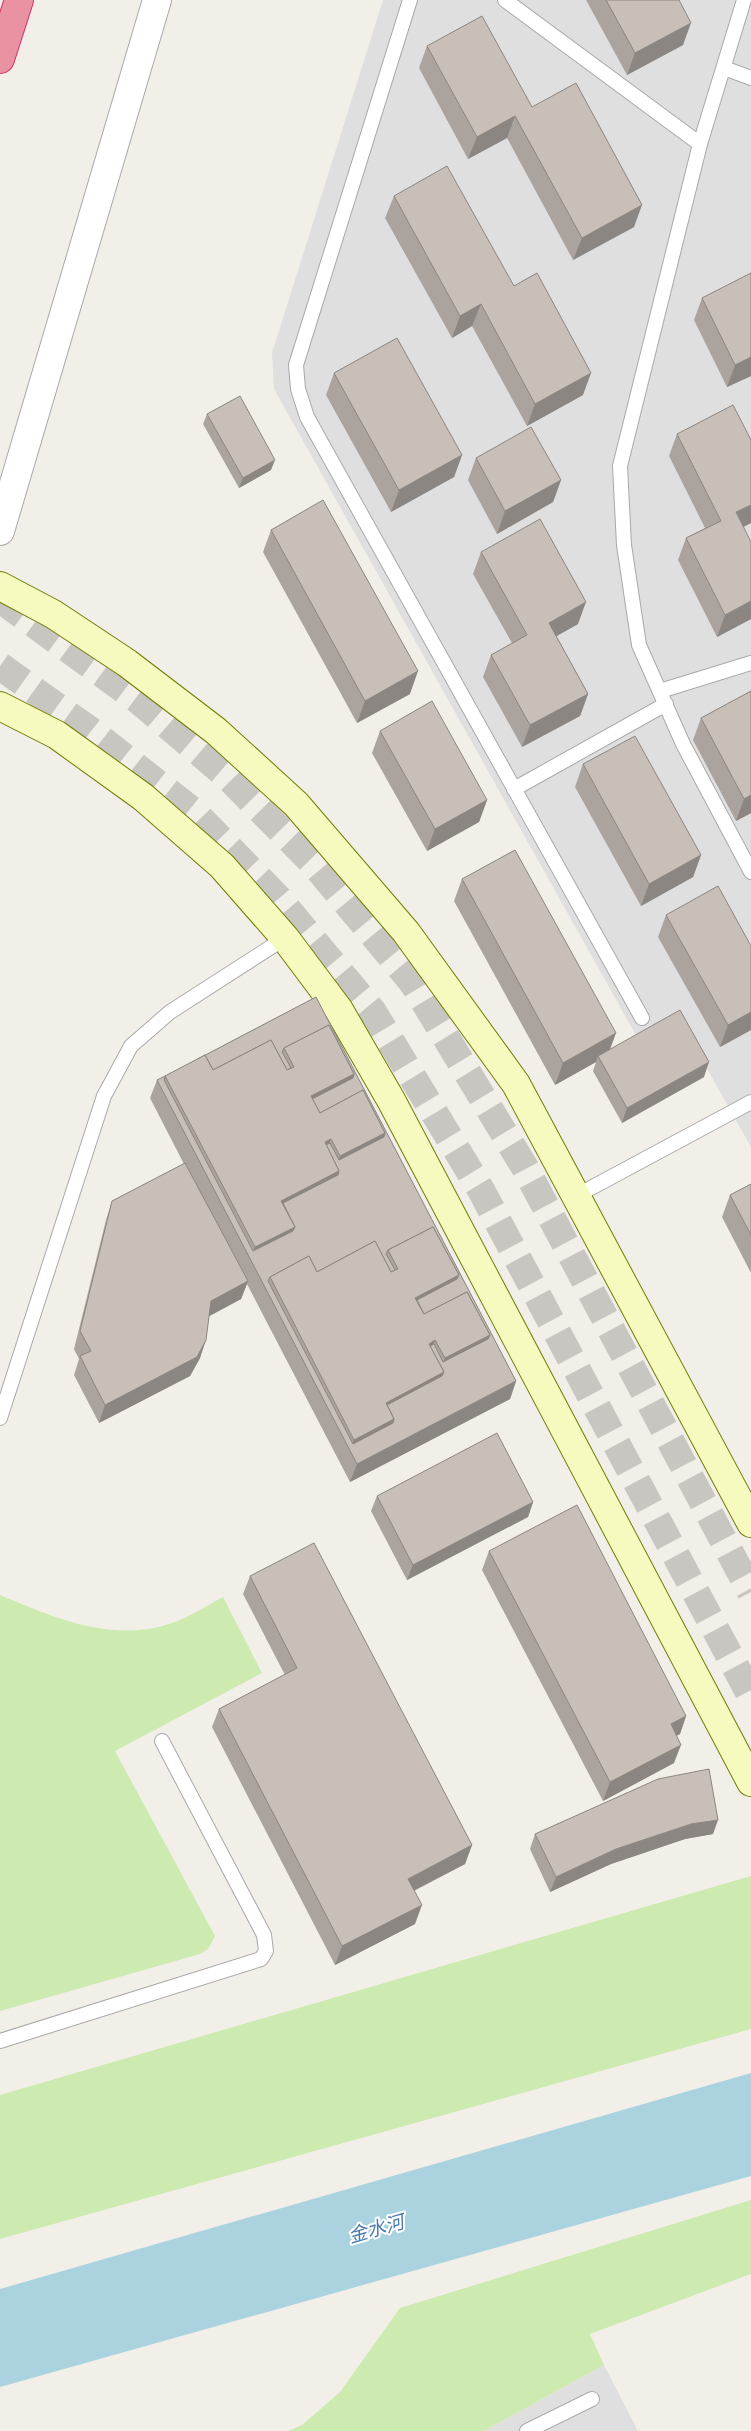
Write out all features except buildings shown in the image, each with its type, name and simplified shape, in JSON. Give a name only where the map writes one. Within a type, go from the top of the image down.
[{"type":"highway","points":[[0,59],[19,0]]},
{"type":"street","points":[[0,531],[157,0]]},
{"type":"street","points":[[0,586],[53,614],[126,663],[216,732],[296,804],[406,932],[516,1084],[751,1523]]},
{"type":"street","points":[[0,706],[57,734],[144,797],[222,866],[285,938],[339,1010],[391,1100],[751,1782]]},
{"type":"lane","points":[[410,0],[296,365],[298,389],[307,417],[642,1018]]},
{"type":"lane","points":[[505,0],[700,144]]},
{"type":"lane","points":[[744,0],[700,144],[620,466],[624,545],[639,645],[683,744],[751,872]]},
{"type":"lane","points":[[724,68],[751,78]]},
{"type":"lane","points":[[660,691],[751,663]]},
{"type":"lane","points":[[514,788],[666,704]]},
{"type":"lane","points":[[0,1418],[104,1096],[131,1046],[170,1012],[285,938]]},
{"type":"lane","points":[[576,1196],[751,1102]]},
{"type":"lane","points":[[0,2041],[261,1959],[266,1950],[264,1935],[162,1741]]},
{"type":"lane","points":[[527,2431],[592,2399]]},
{"type":"shaded area","points":[[383,0],[751,0],[751,1147],[678,1017],[637,1037],[274,389],[272,353]]},
{"type":"shaded area","points":[[604,2365],[638,2431],[484,2431]]},
{"type":"green space","points":[[0,1595],[61,1619],[104,1629],[126,1631],[169,1624],[223,1597],[262,1673],[115,1751],[215,1936],[208,1949],[200,1954],[0,2011]]},
{"type":"green space","points":[[751,1876],[751,2029],[0,2239],[0,2095]]},
{"type":"green space","points":[[751,2200],[751,2274],[590,2334],[604,2365],[484,2431],[288,2431],[302,2425],[340,2392],[400,2308]]},
{"type":"water","name":"金水河","points":[[751,2073],[751,2176],[0,2387],[0,2289]]},
{"type":"tunnel","points":[[0,599],[138,700],[227,776],[315,865],[413,983],[524,1166],[751,1592]]},
{"type":"tunnel","points":[[0,666],[91,731],[194,812],[278,898],[373,1012],[481,1190],[751,1696]]}]
